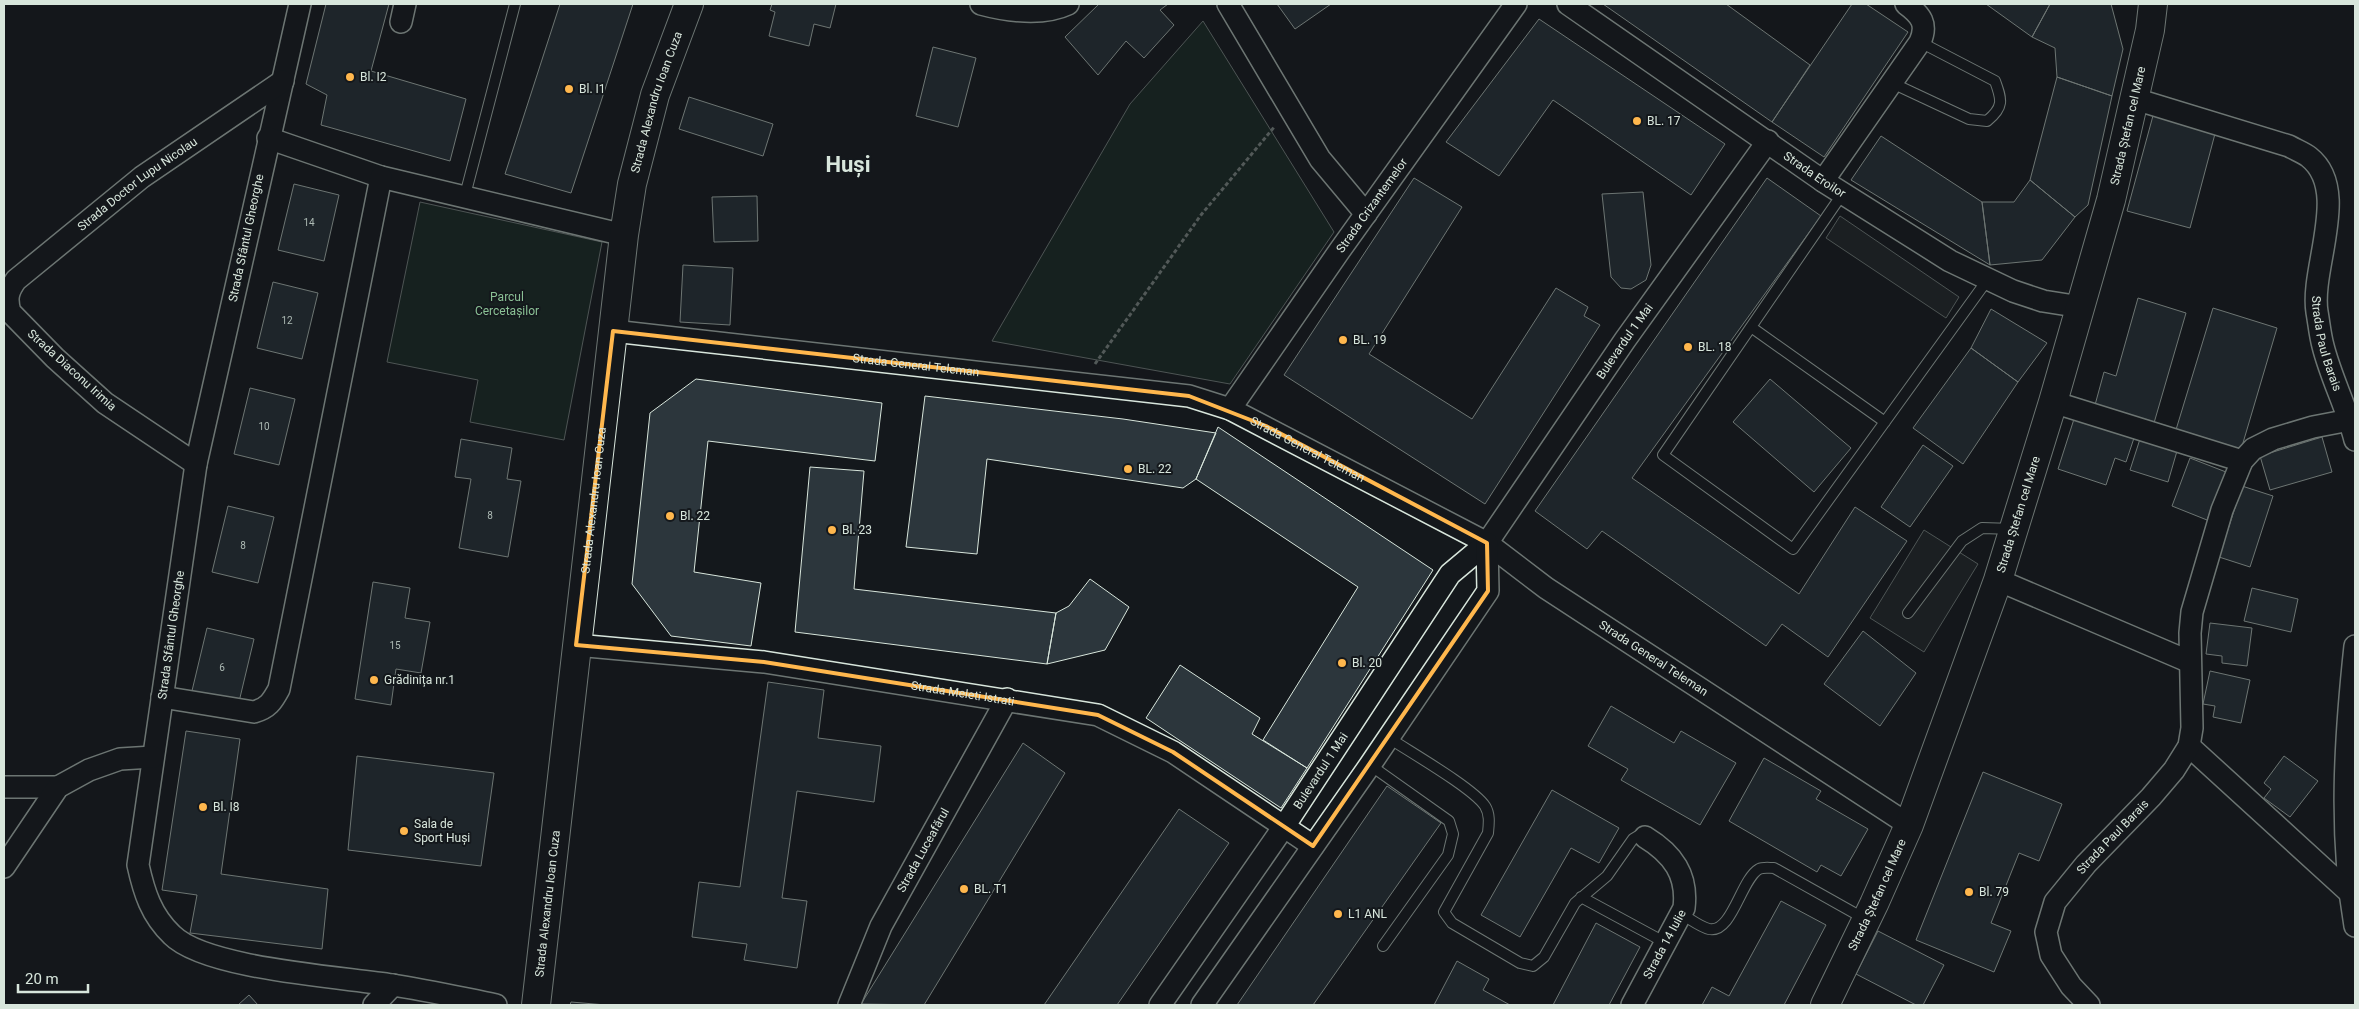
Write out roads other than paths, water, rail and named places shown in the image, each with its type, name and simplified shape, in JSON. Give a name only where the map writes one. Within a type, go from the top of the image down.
[{"type":"main road","name":"Strada Alexandru Ioan Cuza","points":[[536,1005],[624,235],[645,130],[655,95],[689,4]]},
{"type":"main road","points":[[2138,4],[2151,17]]},
{"type":"main road","name":"Strada Ștefan cel Mare","points":[[1824,1005],[1866,920],[1909,824],[1998,580],[2053,402],[2112,200],[2151,17]]},
{"type":"street","name":"Strada Sfântul Gheorghe","points":[[300,4],[268,138],[196,464],[138,865],[150,906],[172,936],[212,956],[292,972],[393,985],[496,1005]]},
{"type":"street","points":[[981,4],[1022,10],[1045,11],[1068,4]]},
{"type":"street","points":[[1228,4],[1320,159],[1366,214]]},
{"type":"street","name":"Strada Crizantemelor","points":[[1230,410],[1366,214],[1516,4]]},
{"type":"street","name":"Strada Eroilor","points":[[1568,4],[1823,181],[1950,261],[2013,292],[2043,301],[2081,308]]},
{"type":"street","points":[[1823,181],[1892,84],[1925,32],[1924,22],[1918,13],[1906,4]]},
{"type":"street","name":"Strada Doctor Lupu Nicolau","points":[[7,302],[9,291],[16,280],[121,194],[283,81]]},
{"type":"street","name":"Strada Paul Barais","points":[[2089,1005],[2071,986],[2051,955],[2046,932],[2055,902],[2086,864],[2151,797],[2174,770],[2189,746],[2192,728],[2190,633],[2198,589],[2222,510],[2242,461],[2253,449],[2274,439],[2313,427],[2354,426],[2322,346],[2316,309],[2317,277],[2329,199],[2323,176],[2310,158],[2290,146],[2135,99]]},
{"type":"street","points":[[268,138],[381,177],[464,199],[624,235]]},
{"type":"street","name":"Bulevardul 1 Mai","points":[[1160,1005],[1285,825],[1450,574],[1487,543],[1625,340],[1768,141]]},
{"type":"street","points":[[162,697],[254,712],[264,709],[271,703],[279,689],[381,177]]},
{"type":"street","name":"Strada Diaconu Irimia","points":[[7,302],[10,312],[17,321],[105,403],[196,464]]},
{"type":"street","name":"Strada General Teleman","points":[[613,331],[1189,396],[1230,410],[1487,543],[1546,588],[1909,824]]},
{"type":"street","points":[[2053,402],[2242,461]]},
{"type":"street","points":[[1202,1005],[1389,738],[1488,591],[1487,543]]},
{"type":"street","points":[[1998,580],[2190,662]]},
{"type":"street","name":"Strada Meleti Istrati","points":[[576,645],[764,662],[1098,715],[1123,725],[1173,752],[1285,825],[1313,846]]},
{"type":"street","points":[[2355,646],[2345,823],[2349,892],[2355,926]]},
{"type":"street","name":"Strada Luceafărul","points":[[849,1005],[864,963],[881,926],[1007,700]]},
{"type":"street","points":[[2189,746],[2349,892]]},
{"type":"street","points":[[4,867],[58,787],[89,770],[120,759],[153,757]]},
{"type":"street","points":[[4,787],[58,787]]},
{"type":"street","name":"Strada 14 Iulie","points":[[1632,1005],[1681,914],[1686,894],[1683,875],[1673,858],[1645,837]]},
{"type":"street","points":[[374,1005],[393,985]]},
{"type":"lane","points":[[464,199],[515,4]]},
{"type":"lane","points":[[1892,84],[1969,119],[1987,121],[1998,112],[2001,98],[1995,81],[1920,42]]},
{"type":"lane","points":[[1843,194],[1663,455],[1793,549],[1988,279]]},
{"type":"lane","points":[[1751,327],[1885,422]]},
{"type":"lane","points":[[1908,614],[1962,541],[1982,528],[2014,529]]},
{"type":"lane","points":[[1389,738],[1471,793],[1484,806],[1490,818],[1488,833],[1444,912],[1452,922],[1520,963],[1533,966],[1544,957],[1581,897],[1606,876],[1633,839],[1638,836],[1645,837]]},
{"type":"lane","points":[[1370,765],[1449,821],[1453,834],[1448,855],[1382,946]]},
{"type":"lane","points":[[1681,914],[1708,929],[1715,929],[1725,924],[1752,875],[1761,868],[1774,868],[1866,920]]},
{"type":"lane","points":[[1581,897],[1666,943]]},
{"type":"place","name":"Bl. I2","points":[[350,77]]},
{"type":"place","name":"Bl. I1","points":[[569,89]]},
{"type":"place","name":"BL. 17","points":[[1637,121]]},
{"type":"place","name":"BL. 19","points":[[1343,340]]},
{"type":"place","name":"BL. 18","points":[[1688,347]]},
{"type":"place","name":"BL. 22","points":[[1128,469]]},
{"type":"place","name":"Bl. 22","points":[[670,516]]},
{"type":"place","name":"Bl. 23","points":[[832,530]]},
{"type":"place","name":"Bl. 20","points":[[1342,663]]},
{"type":"place","name":"Grădinița nr.1","points":[[374,680]]},
{"type":"place","name":"Bl. I8","points":[[203,807]]},
{"type":"place","name":"Sala de Sport Huși","points":[[404,831]]},
{"type":"place","name":"BL. T1","points":[[964,889]]},
{"type":"place","name":"Bl. 79","points":[[1969,892]]},
{"type":"place","name":"L1 ANL","points":[[1338,914]]},
{"type":"district","name":"Huși","points":[[848,164]]},
{"type":"park label","name":"Parcul Cercetașilor","points":[[507,304]]}]
